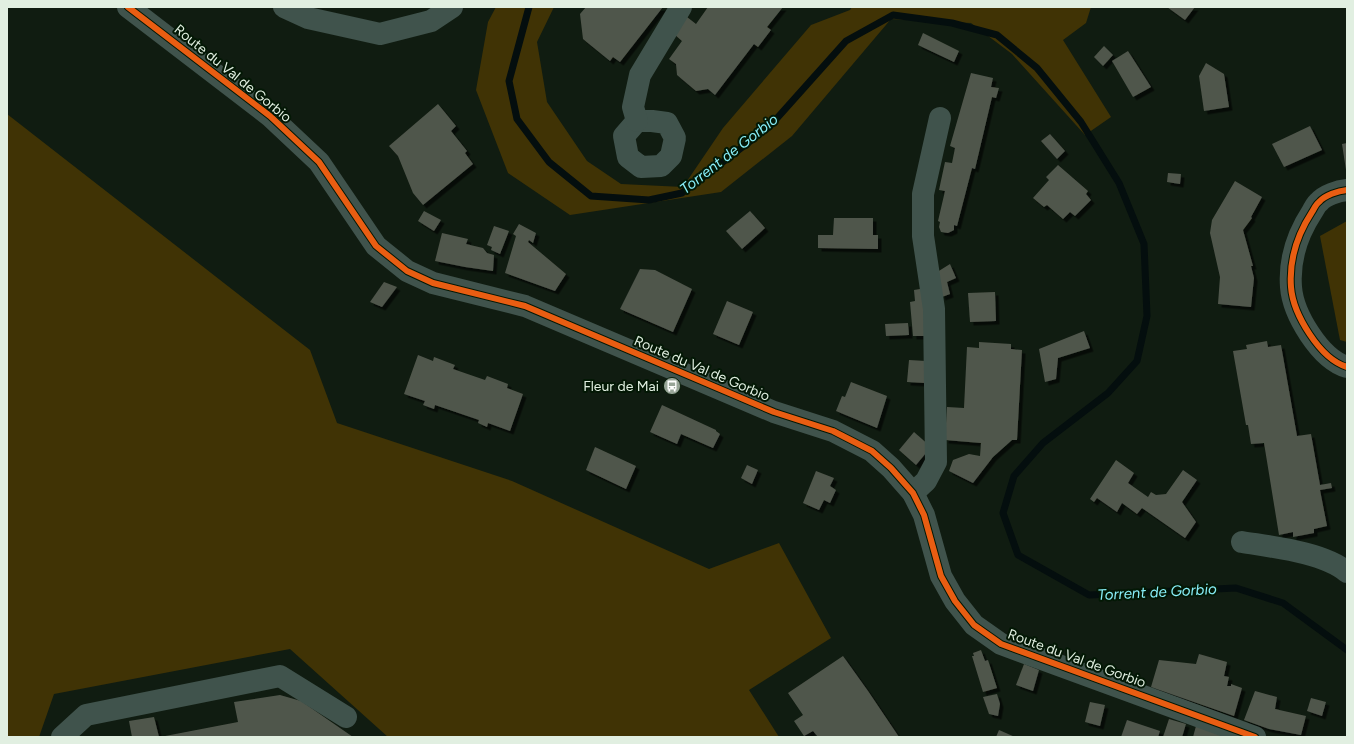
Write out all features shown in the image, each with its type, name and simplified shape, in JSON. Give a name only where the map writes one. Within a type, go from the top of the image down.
[{"type":"street","name":"Route du Val de Gorbio","points":[[128,7],[270,116],[319,162],[376,246],[408,271],[433,283],[525,306],[774,412],[833,430],[872,451],[891,468],[913,493],[924,515],[941,576],[955,601],[979,629],[1001,644],[1255,737]]},
{"type":"street","points":[[284,7],[308,18],[380,34],[431,21],[452,7]]},
{"type":"street","points":[[637,121],[633,107],[640,75],[681,7]]},
{"type":"street","points":[[913,493],[926,481],[936,462],[934,309],[923,236],[923,194],[940,118]]},
{"type":"street","points":[[1347,190],[1339,191],[1319,201],[1303,226],[1292,254],[1291,288],[1302,322],[1316,344],[1339,364],[1347,367]]},
{"type":"street","points":[[1242,542],[1292,550],[1339,565],[1347,572]]},
{"type":"street","points":[[62,737],[86,714],[280,676],[346,717]]},
{"type":"shaded area","points":[[496,7],[554,7],[537,42],[547,102],[587,161],[621,184],[683,187],[723,128],[811,25],[850,10],[852,7],[1091,7],[1086,23],[1063,40],[1111,117],[1085,135],[1012,54],[971,23],[891,19],[792,136],[721,192],[570,215],[508,173],[476,90],[488,22]]},
{"type":"shaded area","points":[[7,114],[310,350],[337,423],[512,481],[709,569],[779,543],[831,638],[749,690],[779,737],[388,737],[290,649],[54,694],[39,737],[7,737]]},
{"type":"shaded area","points":[[1347,221],[1347,342],[1340,340],[1320,236]]},
{"type":"building","points":[[586,7],[663,7],[620,62],[613,57],[610,61],[583,39],[580,14]]},
{"type":"building","points":[[708,7],[783,7],[767,27],[771,30],[758,47],[754,44],[715,95],[708,89],[696,91],[677,75],[676,64],[669,59],[682,41],[674,34],[687,17],[696,24]]},
{"type":"building","points":[[1167,7],[1195,7],[1185,20]]},
{"type":"building","points":[[923,33],[959,51],[954,62],[918,45]]},
{"type":"building","points":[[1104,46],[1113,55],[1103,66],[1094,57]]},
{"type":"building","points":[[1128,51],[1151,87],[1133,97],[1112,61]]},
{"type":"building","points":[[1206,63],[1224,74],[1229,107],[1204,111],[1199,76]]},
{"type":"building","points":[[971,73],[993,78],[991,87],[999,88],[996,98],[992,97],[975,169],[972,168],[957,226],[954,225],[954,230],[948,233],[941,232],[939,227],[940,222],[938,221],[945,191],[939,190],[945,162],[952,163],[955,148],[950,146]]},
{"type":"building","points":[[438,104],[456,126],[451,131],[467,151],[465,153],[473,164],[423,205],[413,193],[398,156],[389,146]]},
{"type":"building","points":[[1310,126],[1322,150],[1284,167],[1272,144]]},
{"type":"building","points":[[1050,134],[1065,151],[1057,159],[1041,141]]},
{"type":"building","points":[[1347,143],[1347,170],[1346,170],[1342,144]]},
{"type":"building","points":[[1058,165],[1088,191],[1086,194],[1091,200],[1075,216],[1070,212],[1063,219],[1047,205],[1044,207],[1033,198],[1049,180],[1046,177]]},
{"type":"building","points":[[1168,173],[1181,174],[1180,184],[1167,182]]},
{"type":"building","points":[[1235,181],[1262,197],[1251,217],[1252,218],[1243,230],[1253,266],[1251,266],[1254,278],[1251,307],[1218,304],[1220,277],[1210,233],[1212,220]]},
{"type":"building","points":[[424,211],[441,220],[434,231],[418,221]]},
{"type":"building","points":[[750,211],[765,228],[742,249],[726,231]]},
{"type":"building","points":[[834,218],[873,218],[873,235],[878,235],[878,249],[818,248],[818,235],[833,235]]},
{"type":"building","points":[[519,224],[536,233],[533,243],[529,240],[528,242],[566,274],[555,291],[505,273],[516,236],[513,234]]},
{"type":"building","points":[[494,226],[509,231],[500,254],[491,250],[492,247],[487,245]]},
{"type":"building","points":[[442,233],[468,239],[466,244],[483,248],[487,253],[494,255],[493,271],[435,261]]},
{"type":"building","points":[[950,264],[956,278],[947,282],[950,294],[942,297],[934,274]]},
{"type":"building","points":[[640,269],[655,270],[692,289],[673,332],[620,309]]},
{"type":"building","points":[[384,282],[397,287],[382,307],[370,302]]},
{"type":"building","points":[[926,288],[925,336],[913,336],[910,302],[915,301],[914,290]]},
{"type":"building","points":[[995,292],[996,321],[970,322],[968,293]]},
{"type":"building","points":[[727,301],[753,312],[739,345],[713,334]]},
{"type":"building","points":[[908,323],[909,335],[886,336],[885,324]]},
{"type":"building","points":[[1084,331],[1090,348],[1058,358],[1056,379],[1045,382],[1039,349]]},
{"type":"building","points":[[1267,341],[1268,347],[1281,345],[1297,436],[1311,434],[1320,485],[1331,483],[1332,488],[1320,490],[1327,526],[1314,529],[1314,533],[1293,537],[1293,532],[1279,535],[1264,443],[1251,444],[1248,425],[1246,425],[1233,351],[1247,349],[1246,345]]},
{"type":"building","points":[[979,342],[1011,344],[1011,349],[1022,350],[1017,440],[1012,440],[993,457],[973,483],[949,471],[953,460],[969,454],[980,456],[981,443],[945,440],[947,407],[964,408],[967,347],[979,348]]},
{"type":"building","points":[[418,355],[433,361],[434,357],[455,365],[453,369],[485,380],[487,376],[508,384],[507,388],[523,394],[510,431],[488,423],[487,427],[478,423],[479,420],[435,405],[434,409],[423,405],[425,401],[404,394]]},
{"type":"building","points":[[909,360],[926,361],[925,383],[907,382]]},
{"type":"building","points":[[851,382],[887,396],[877,428],[836,411],[842,396],[845,397]]},
{"type":"building","points":[[662,405],[716,430],[720,434],[713,448],[681,434],[677,444],[650,432]]},
{"type":"building","points":[[914,432],[931,447],[916,465],[899,450]]},
{"type":"building","points":[[595,447],[636,466],[626,489],[586,470]]},
{"type":"building","points":[[1116,460],[1134,473],[1128,483],[1148,497],[1151,492],[1156,495],[1166,494],[1183,470],[1197,480],[1182,502],[1196,522],[1185,538],[1142,508],[1137,514],[1122,503],[1117,512],[1097,498],[1094,502],[1090,499]]},
{"type":"building","points":[[747,465],[758,470],[752,484],[741,478]]},
{"type":"building","points":[[816,471],[834,478],[830,486],[836,490],[830,503],[824,500],[819,510],[803,503]]},
{"type":"building","points":[[981,650],[985,661],[988,660],[997,688],[983,692],[972,656],[974,656],[973,653]]},
{"type":"building","points":[[1199,654],[1227,662],[1224,676],[1229,677],[1227,686],[1231,686],[1231,684],[1242,688],[1234,716],[1151,687],[1159,660],[1196,664]]},
{"type":"building","points":[[843,656],[899,737],[818,737],[813,731],[804,736],[794,721],[803,715],[788,693]]},
{"type":"building","points":[[1024,664],[1039,670],[1033,691],[1016,685]]},
{"type":"building","points":[[1255,691],[1277,697],[1275,709],[1306,716],[1301,735],[1269,729],[1244,720]]},
{"type":"building","points":[[997,694],[1000,704],[998,716],[989,714],[983,697]]},
{"type":"building","points":[[280,695],[301,701],[353,737],[160,737],[238,722],[234,702]]},
{"type":"building","points":[[1311,698],[1326,702],[1322,716],[1307,711]]},
{"type":"building","points":[[1090,702],[1105,705],[1100,726],[1085,722]]},
{"type":"building","points":[[154,717],[159,737],[132,737],[129,721]]},
{"type":"building","points":[[1169,719],[1186,724],[1182,737],[1163,737]]},
{"type":"building","points":[[1127,720],[1160,731],[1158,737],[1121,737]]},
{"type":"building","points":[[1196,726],[1225,737],[1193,737]]},
{"type":"building","points":[[999,730],[1015,737],[996,737]]},
{"type":"waterway","name":"Torrent de Gorbio","points":[[529,7],[509,81],[517,119],[549,162],[591,196],[649,200],[682,193],[770,126],[846,41],[893,15],[952,23],[997,35],[1037,68],[1081,122],[1119,183],[1144,244],[1147,316],[1137,361],[1108,393],[1043,443],[1014,476],[1003,513],[1018,555],[1089,595],[1236,588],[1283,603],[1347,650]]},
{"type":"cycle path","points":[[128,7],[270,116],[319,162],[376,246],[407,271],[433,283],[525,306],[774,412],[833,431],[872,451],[891,468],[913,493],[924,515],[941,576],[955,601],[974,625],[1001,644],[1255,737]]},
{"type":"cycle path","points":[[1347,190],[1328,195],[1316,205],[1298,239],[1291,267],[1291,287],[1293,298],[1302,322],[1327,355],[1347,367]]},
{"type":"place","name":"Fleur de Mai","points":[[672,386]]}]
